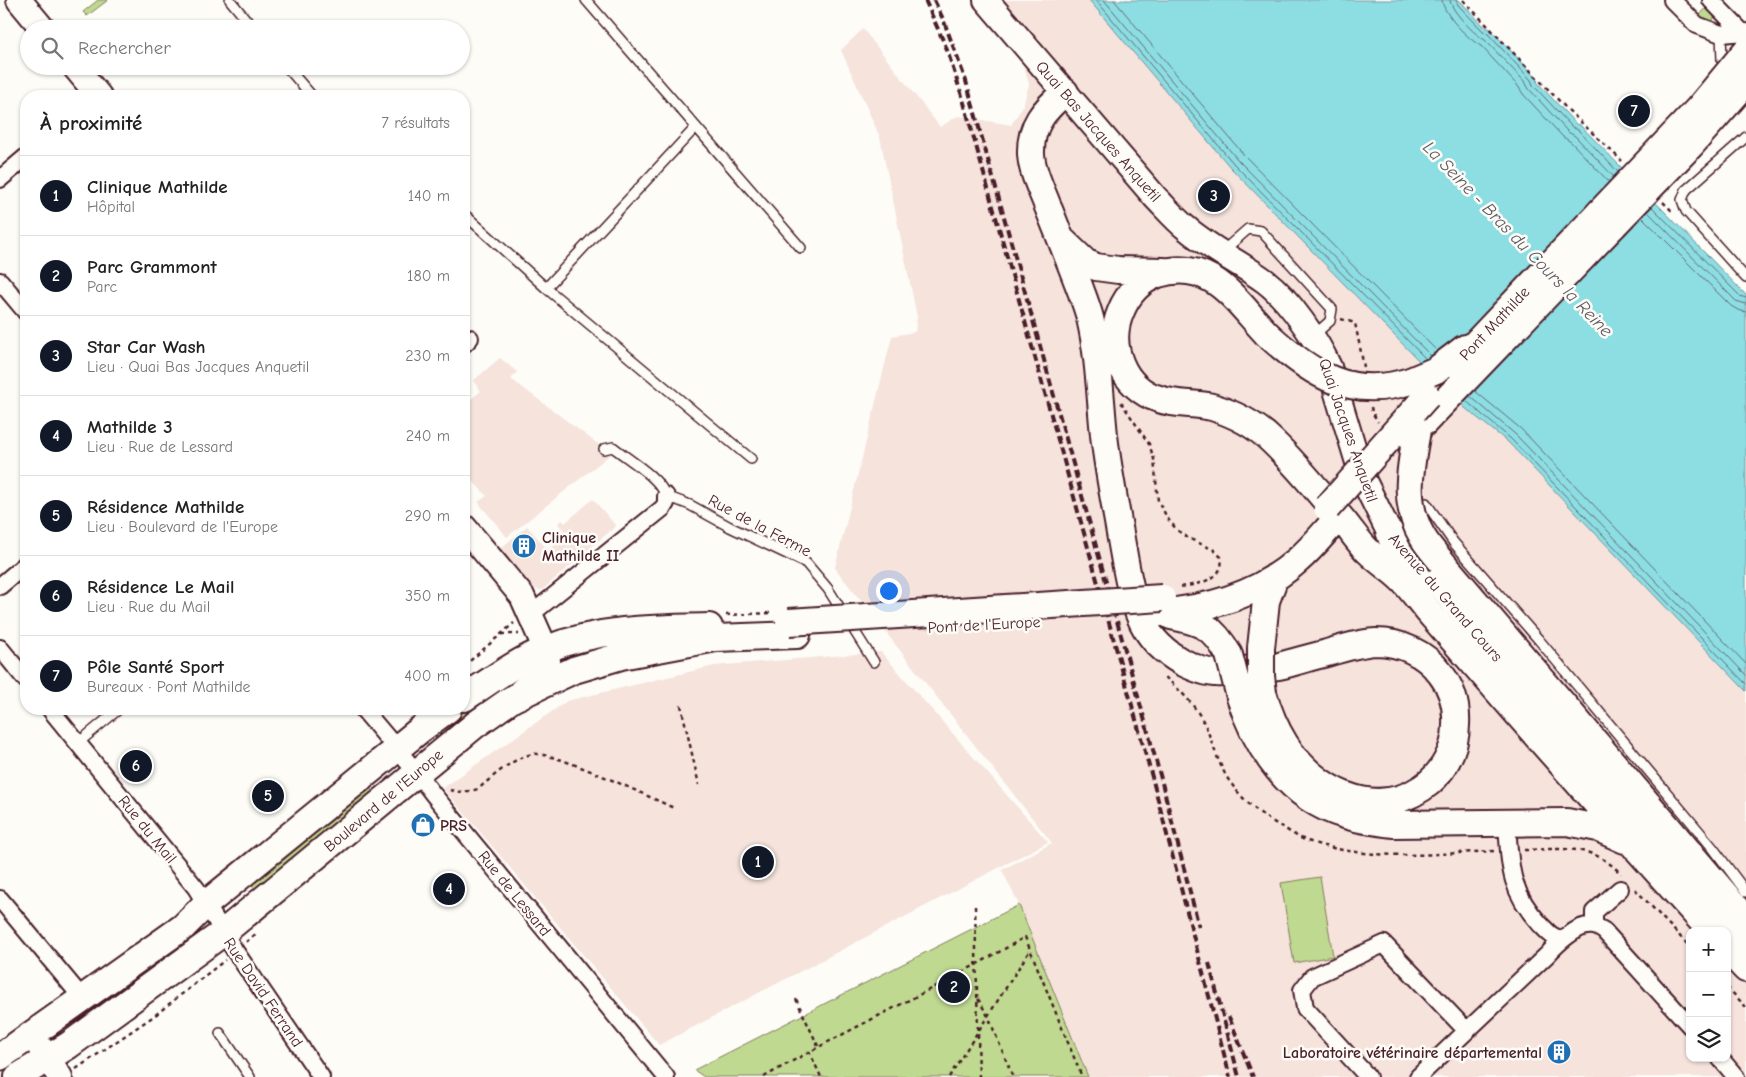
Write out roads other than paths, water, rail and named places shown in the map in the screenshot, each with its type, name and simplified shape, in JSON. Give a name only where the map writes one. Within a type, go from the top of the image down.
[{"type":"main road","points":[[19,0],[36,20]]},
{"type":"main road","name":"Quai Bas Jacques Anquetil","points":[[986,0],[1155,197],[1185,227],[1221,253]]},
{"type":"main road","name":"Pont Mathilde","points":[[1312,537],[1483,334],[1698,109],[1745,38]]},
{"type":"main road","points":[[82,75],[94,90]]},
{"type":"main road","name":"Pont Mathilde","points":[[1331,514],[1417,430],[1691,145],[1741,82]]},
{"type":"main road","points":[[1065,92],[1044,111],[1038,121],[1031,140],[1032,167],[1090,315],[1104,438],[1129,580],[1136,607],[1145,626],[1164,650],[1181,661],[1197,668],[1217,673],[1279,666],[1359,644],[1388,643],[1418,653],[1442,675],[1455,702],[1456,733],[1446,762],[1438,775],[1412,795],[1385,803],[1369,803],[1351,799],[1333,790],[1317,779],[1297,760],[1285,745],[1275,727],[1268,708],[1252,695],[1229,655],[1220,640],[1205,627],[1167,606]]},
{"type":"main road","points":[[1061,238],[1085,262],[1096,267],[1167,272]]},
{"type":"main road","name":"Quai Jacques Anquetil","points":[[1221,253],[1266,282],[1299,318],[1322,350],[1329,367],[1363,479],[1387,528]]},
{"type":"main road","points":[[1405,582],[1369,552],[1280,449],[1253,425],[1232,414],[1210,407],[1170,402],[1156,398],[1135,386],[1120,362],[1115,341],[1116,324],[1125,301],[1142,282],[1167,272],[1190,270],[1213,279],[1224,287],[1268,335],[1294,358],[1324,376],[1344,384],[1376,388],[1394,386],[1436,370],[1483,334]]},
{"type":"main road","points":[[1417,430],[1411,462],[1409,496],[1413,518],[1422,537],[1503,636],[1746,919]]},
{"type":"main road","name":"Avenue du Grand Cours","points":[[1387,528],[1405,582],[1463,652],[1707,927]]},
{"type":"main road","name":"Avenue du Grand Cours","points":[[1387,528],[1410,551],[1600,777],[1746,940]]},
{"type":"main road","points":[[470,534],[522,596],[527,623],[546,650],[548,661],[544,670],[512,699]]},
{"type":"main road","points":[[1167,606],[1236,581],[1259,570],[1312,537]]},
{"type":"main road","points":[[1167,606],[1207,606],[1238,597],[1275,577],[1297,561],[1312,537]]},
{"type":"main road","points":[[1275,577],[1266,600],[1261,648],[1261,676],[1252,695],[1251,730],[1284,777],[1300,792],[1320,804],[1366,821],[1394,824],[1567,822],[1598,828],[1632,843]]},
{"type":"main road","name":"Pont de l'Europe","points":[[793,628],[1167,606]]},
{"type":"main road","points":[[470,694],[512,667],[546,650],[609,632],[649,628],[793,628]]},
{"type":"main road","name":"Boulevard de l'Europe","points":[[18,1077],[61,1068],[69,1045],[138,996],[227,944],[417,772],[475,725],[512,699],[574,670],[621,656],[716,638],[793,628]]},
{"type":"main road","name":"Boulevard de l'Europe","points":[[0,1058],[183,927],[206,904],[440,715]]},
{"type":"main road","points":[[1731,952],[1746,969]]},
{"type":"main road","points":[[32,1035],[61,1068]]},
{"type":"street","points":[[1672,0],[1697,25],[1722,34],[1745,38]]},
{"type":"street","points":[[1711,0],[1745,38]]},
{"type":"street","points":[[0,179],[20,162]]},
{"type":"street","points":[[0,281],[20,305]]},
{"type":"street","points":[[527,623],[535,611],[663,508],[666,503],[666,496]]},
{"type":"street","points":[[0,586],[20,569]]},
{"type":"street","points":[[0,648],[20,673]]},
{"type":"street","name":"Rue du Mail","points":[[55,715],[188,876],[206,904],[227,944]]},
{"type":"street","name":"Rue de Lessard","points":[[368,715],[664,1074]]},
{"type":"street","points":[[1507,823],[1510,869],[1518,894],[1545,929],[1555,938],[1562,939]]},
{"type":"street","points":[[1594,926],[1594,912],[1626,884]]},
{"type":"street","points":[[0,899],[83,999]]},
{"type":"street","points":[[1418,1077],[1562,939],[1585,927],[1594,926],[1604,931],[1686,1022]]},
{"type":"street","name":"Rue David Ferrand","points":[[227,944],[321,1077]]},
{"type":"street","points":[[1368,1077],[1305,1008],[1302,990],[1312,977],[1384,944],[1467,1031]]},
{"type":"street","points":[[1724,1062],[1737,1077],[1746,1069]]},
{"type":"lane","points":[[230,0],[247,20]]},
{"type":"lane","points":[[586,0],[801,248]]},
{"type":"lane","points":[[1722,34],[1722,60],[1741,82]]},
{"type":"lane","points":[[294,75],[307,90]]},
{"type":"lane","points":[[546,288],[696,127]]},
{"type":"lane","points":[[1746,137],[1686,190],[1682,200],[1686,211],[1746,278]]},
{"type":"lane","points":[[470,219],[546,288],[751,459]]},
{"type":"lane","points":[[1221,253],[1248,229],[1261,231],[1332,309],[1330,321],[1313,336]]},
{"type":"lane","name":"Rue de la Ferme","points":[[604,449],[613,447],[661,486],[666,496],[690,505],[730,527],[806,563],[828,589],[874,662]]},
{"type":"lane","points":[[1426,503],[1454,543],[1540,640],[1707,840],[1746,892]]},
{"type":"lane","points":[[78,743],[112,715]]},
{"type":"lane","points":[[220,1032],[250,1077]]},
{"type":"water","name":"La Seine - Bras du Cours la Reine","points":[[1089,0],[1459,0],[1538,79],[1537,82],[1577,125],[1579,124],[1746,295],[1746,691],[1508,442],[1465,408],[1230,167]]},
{"type":"railway","points":[[925,0],[946,47],[963,99],[1152,777],[1230,1077]]},
{"type":"railway","points":[[934,0],[966,81],[1160,775],[1199,927]]},
{"type":"railway","points":[[1209,963],[1239,1077]]},
{"type":"railway","points":[[1229,1017],[1253,1077]]},
{"type":"place","name":"Pôle Santé Sport","points":[[1634,111]]},
{"type":"place","name":"Star Car Wash","points":[[1214,196]]},
{"type":"place","name":"Clinique Mathilde II","points":[[524,546]]},
{"type":"place","name":"Résidence Le Mail","points":[[136,766]]},
{"type":"place","name":"Résidence Mathilde","points":[[268,796]]},
{"type":"place","name":"PRS","points":[[423,825]]},
{"type":"place","name":"Clinique Mathilde","points":[[758,862]]},
{"type":"place","name":"Mathilde 3","points":[[449,889]]},
{"type":"place","name":"Parc Grammont","points":[[954,987]]},
{"type":"place","name":"Laboratoire vétérinaire départemental","points":[[1559,1052]]}]
